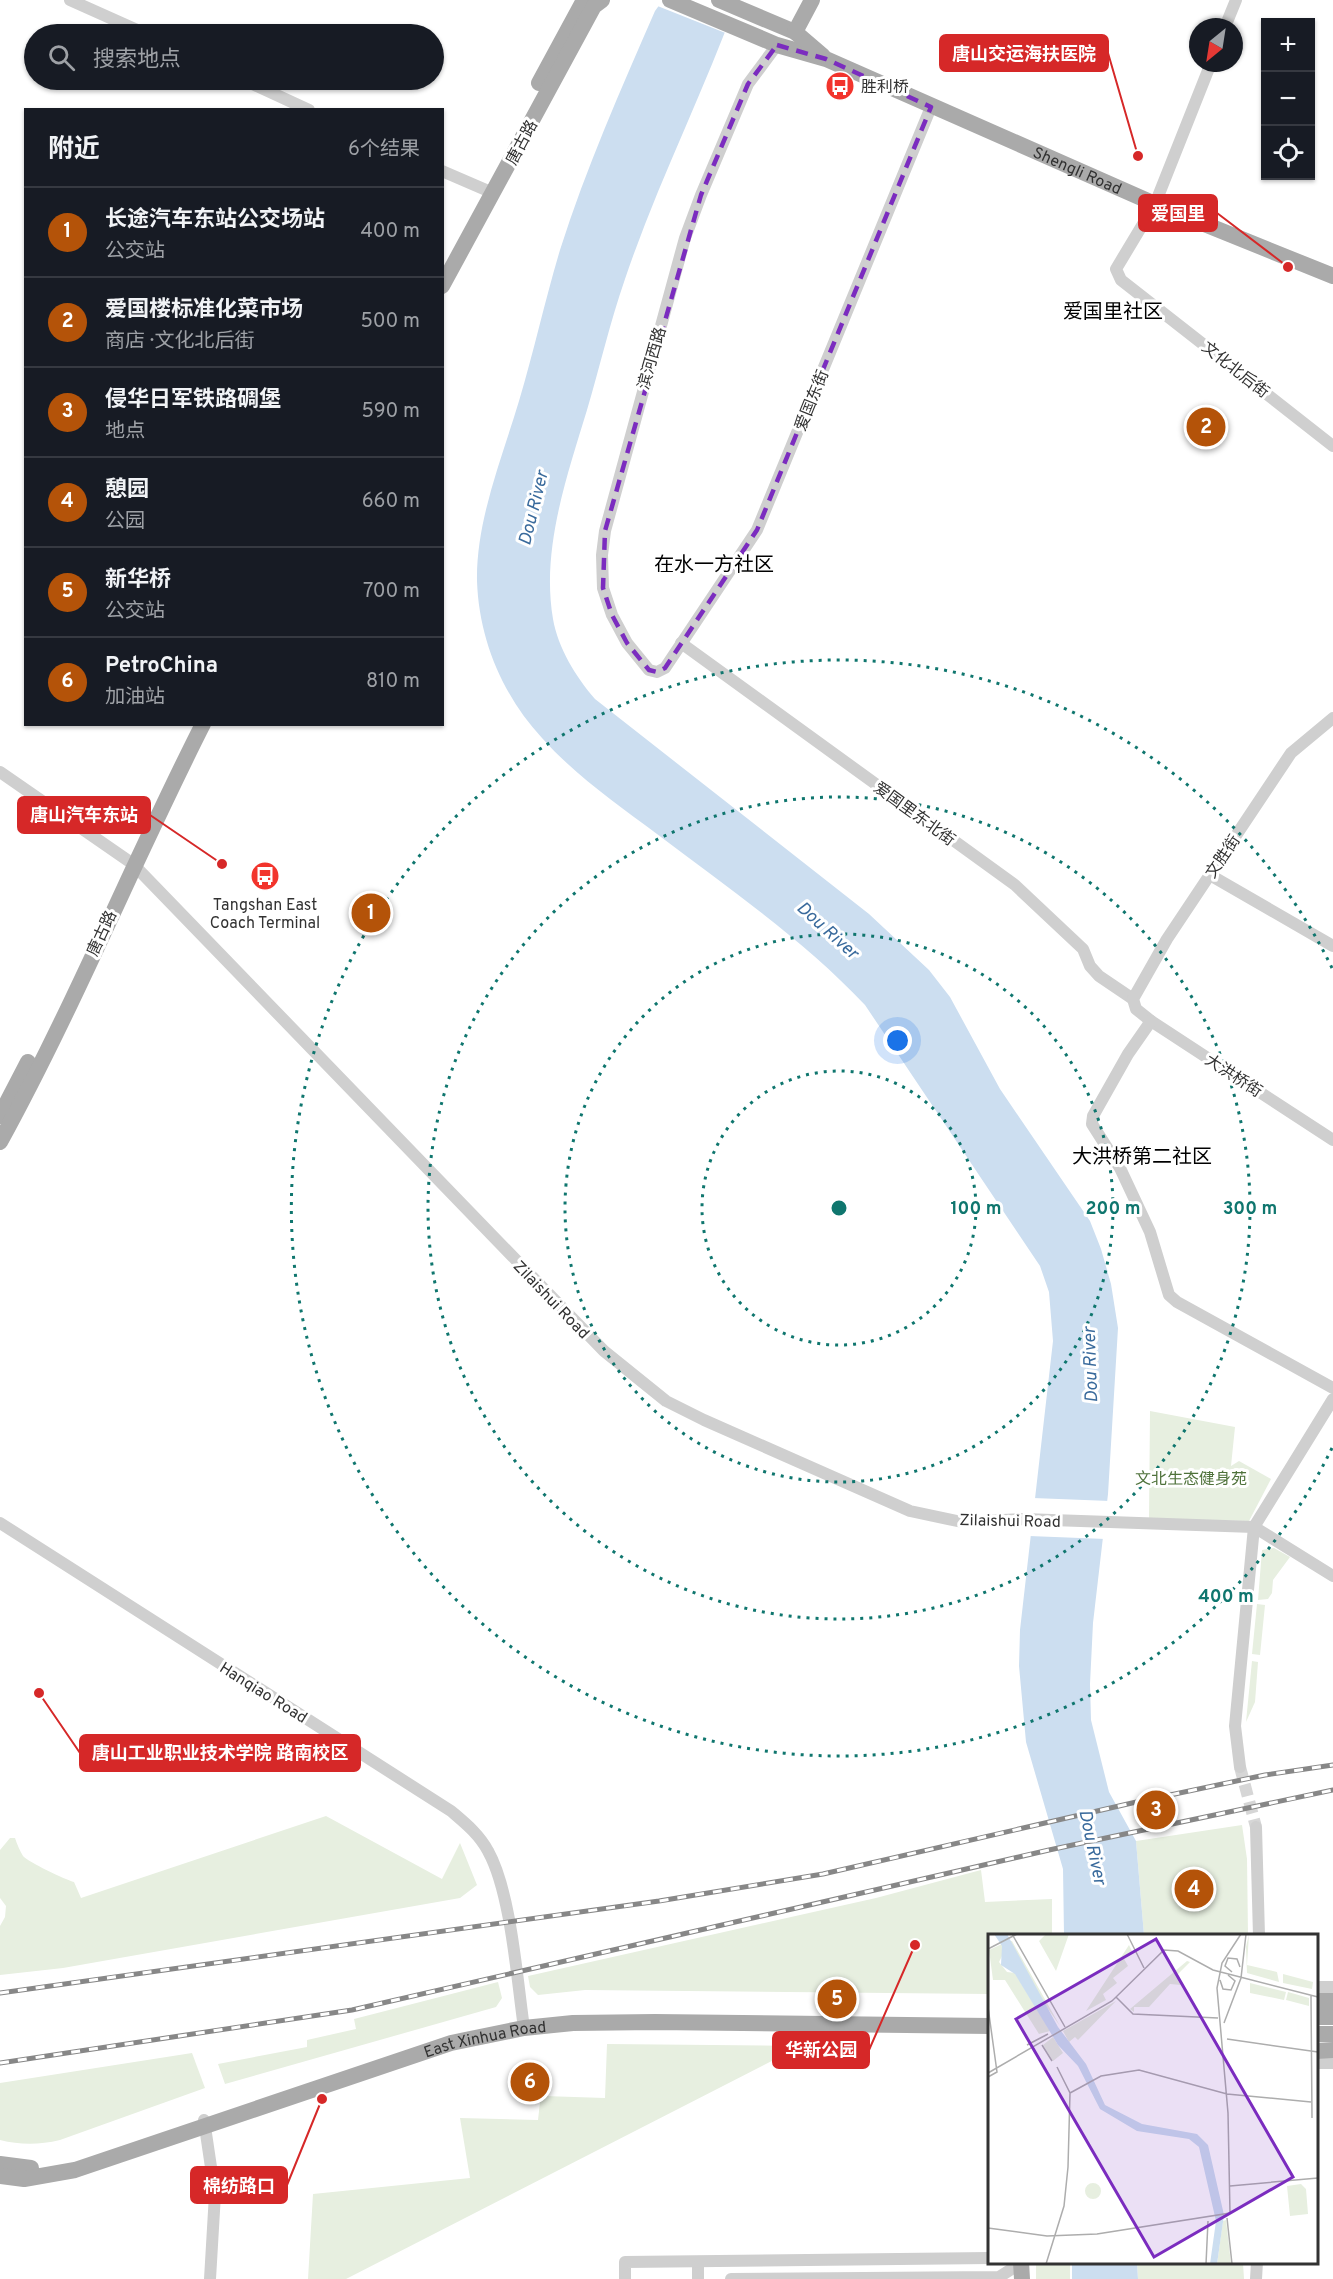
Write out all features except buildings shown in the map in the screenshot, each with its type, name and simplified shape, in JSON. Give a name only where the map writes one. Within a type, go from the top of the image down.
[{"type":"main road","name":"唐古路","points":[[444,282],[584,0]]},
{"type":"main road","name":"唐古路","points":[[444,261],[488,191],[594,6],[602,0]]},
{"type":"main road","name":"Shengli Road","points":[[670,0],[782,46],[826,59],[1155,204],[1333,276]]},
{"type":"main road","name":"Shengli Road","points":[[719,0],[795,32],[826,59]]},
{"type":"main road","points":[[795,32],[812,0]]},
{"type":"main road","name":"唐古路","points":[[0,1142],[21,1103],[192,726]]},
{"type":"main road","name":"唐古路","points":[[0,1116],[202,726]]},
{"type":"main road","name":"East Xinhua Road","points":[[0,2176],[24,2180],[46,2177],[451,2043],[570,2013],[668,2011],[988,2016]]},
{"type":"main road","name":"East Xinhua Road","points":[[523,2023],[655,2022],[988,2026]]},
{"type":"main road","points":[[1318,2051],[1333,2050]]},
{"type":"main road","name":"East Xinhua Road","points":[[0,2164],[26,2168],[45,2166],[205,2123]]},
{"type":"main road","points":[[1021,2264],[1022,2279]]},
{"type":"street","points":[[70,0],[124,24]]},
{"type":"street","points":[[1229,18],[1236,0]]},
{"type":"street","name":"滨河西路","points":[[657,672],[649,670],[627,643],[612,615],[603,588],[605,531],[693,217],[748,84],[795,32]]},
{"type":"street","points":[[1155,204],[1206,72]]},
{"type":"street","points":[[266,90],[305,108]]},
{"type":"street","name":"爱国东街","points":[[657,672],[665,668],[757,530],[931,107]]},
{"type":"street","points":[[444,172],[488,191]]},
{"type":"street","name":"文化北后街","points":[[1155,204],[1116,269],[1121,280],[1333,446]]},
{"type":"street","name":"爱国里东北街","points":[[681,643],[1015,885],[1083,949],[1090,966],[1099,976],[1134,1004]]},
{"type":"street","name":"文胜街","points":[[1134,1004],[1167,939],[1291,753],[1333,718]]},
{"type":"street","name":"Zilaishui Road","points":[[0,772],[130,862],[603,1352],[666,1401],[910,1511],[962,1522],[1023,1519],[1254,1527]]},
{"type":"street","points":[[1210,875],[1333,946]]},
{"type":"street","name":"大洪桥街","points":[[1134,1004],[1151,1021],[1333,1140]]},
{"type":"street","points":[[1151,1021],[1128,1054],[1093,1116],[1092,1124],[1120,1168],[1150,1232],[1169,1295],[1177,1302],[1333,1388]]},
{"type":"street","points":[[1240,1767],[1235,1726],[1254,1527],[1333,1399]]},
{"type":"street","name":"Hanqiao Road","points":[[0,1523],[451,1811],[474,1830],[488,1851],[503,1892],[523,2023]]},
{"type":"street","points":[[1254,1527],[1333,1576]]},
{"type":"street","points":[[1256,1827],[1259,1934]]},
{"type":"street","points":[[1318,1988],[1333,1987]]},
{"type":"street","points":[[205,2123],[215,2194],[210,2279]]},
{"type":"street","points":[[625,2279],[625,2262],[988,2258]]},
{"type":"street","points":[[836,2260],[836,2279]]},
{"type":"street","points":[[698,2262],[698,2279]]},
{"type":"street","points":[[731,2279],[999,2277],[1019,2264]]},
{"type":"street","points":[[1256,2279],[1257,2264]]},
{"type":"highlighted area","points":[[777,45],[826,59],[931,107],[757,530],[665,668],[657,672],[649,670],[627,643],[612,615],[603,588],[605,531],[701,195],[748,84]]},
{"type":"green space","name":"文北生态健身苑","points":[[1150,1411],[1235,1427],[1231,1466],[1239,1461],[1271,1479],[1249,1521],[1149,1519]]},
{"type":"green space","points":[[1274,1548],[1290,1557],[1273,1580],[1272,1593],[1268,1599],[1258,1600],[1262,1550]]},
{"type":"green space","points":[[1257,1604],[1265,1605],[1260,1655],[1252,1654]]},
{"type":"green space","points":[[1252,1661],[1258,1662],[1255,1702],[1246,1722]]},
{"type":"green space","points":[[326,1816],[442,1879],[460,1843],[477,1885],[460,1898],[63,1968],[0,1975],[0,1926],[5,1917],[6,1906],[0,1898],[0,1850],[10,1838],[15,1838],[26,1859],[74,1882],[81,1898]]},
{"type":"green space","points":[[1242,1825],[1247,1859],[1248,1934],[1144,1934],[1136,1841]]},
{"type":"green space","points":[[981,1870],[985,1902],[1052,1899],[1052,1934],[988,1934],[988,1994],[585,1990],[538,1995],[530,1987],[528,1976],[876,1898]]},
{"type":"green space","points":[[498,1982],[502,1998],[496,2007],[225,2084],[218,2064],[307,2047],[307,2040],[356,2029],[354,2019]]},
{"type":"green space","points":[[607,2044],[801,2046],[346,2279],[308,2279],[313,2194],[470,2178],[460,2118],[538,2120],[540,2102],[544,2096],[605,2098]]},
{"type":"green space","points":[[192,2053],[205,2088],[60,2140],[30,2144],[0,2140],[0,2083]]},
{"type":"green space","points":[[1036,2264],[1070,2264],[1070,2279],[1036,2279]]},
{"type":"green space","points":[[1137,2264],[1243,2264],[1244,2279],[1138,2279]]},
{"type":"water","name":"Dou River","points":[[663,0],[737,0],[638,244],[620,295],[564,487],[550,566],[550,593],[555,630],[569,662],[595,699],[869,914],[929,970],[950,997],[1000,1089],[1090,1221],[1111,1284],[1118,1328],[1108,1494],[1093,1623],[1091,1720],[1109,1792],[1136,1841],[1144,1934],[1064,1934],[1063,1869],[1026,1742],[1019,1666],[1020,1630],[1053,1341],[1049,1292],[1040,1266],[865,1005],[817,958],[738,895],[597,789],[555,752],[528,722],[516,704],[488,646],[477,581],[485,512],[570,219],[604,129],[655,11]]},
{"type":"water","points":[[1072,2264],[1137,2264],[1138,2279],[1072,2279]]},
{"type":"pier","points":[[659,0],[740,0],[728,34],[655,5]]},
{"type":"pier","points":[[1033,1498],[1110,1501],[1106,1539],[1029,1536]]},
{"type":"tunnel","points":[[1240,1767],[1256,1827]]},
{"type":"railway","points":[[0,1993],[659,1901],[823,1874],[1132,1803],[1265,1775],[1333,1765]]},
{"type":"railway","points":[[0,2063],[352,2010],[1049,1850],[1333,1790]]},
{"type":"place","name":"胜利桥","points":[[840,86]]},
{"type":"place","name":"唐山交运海扶医院","points":[[1138,156]]},
{"type":"place","name":"爱国里","points":[[1288,267]]},
{"type":"place","name":"爱国楼标准化菜市场","points":[[1206,427]]},
{"type":"place","name":"唐山汽车东站","points":[[222,864]]},
{"type":"place","name":"Tangshan East Coach Terminal","points":[[265,876]]},
{"type":"place","name":"长途汽车东站公交场站","points":[[371,913]]},
{"type":"place","name":"唐山工业职业技术学院 路南校区","points":[[39,1693]]},
{"type":"place","name":"侵华日军铁路碉堡","points":[[1156,1810]]},
{"type":"place","name":"憩园","points":[[1194,1889]]},
{"type":"place","name":"华新公园","points":[[915,1945]]},
{"type":"place","name":"新华桥","points":[[837,1999]]},
{"type":"place","name":"PetroChina","points":[[530,2082]]},
{"type":"place","name":"棉纺路口","points":[[322,2099]]},
{"type":"district","name":"爱国里社区","points":[[1113,311]]},
{"type":"district","name":"在水一方社区","points":[[714,564]]},
{"type":"district","name":"大洪桥第二社区","points":[[1142,1156]]}]
